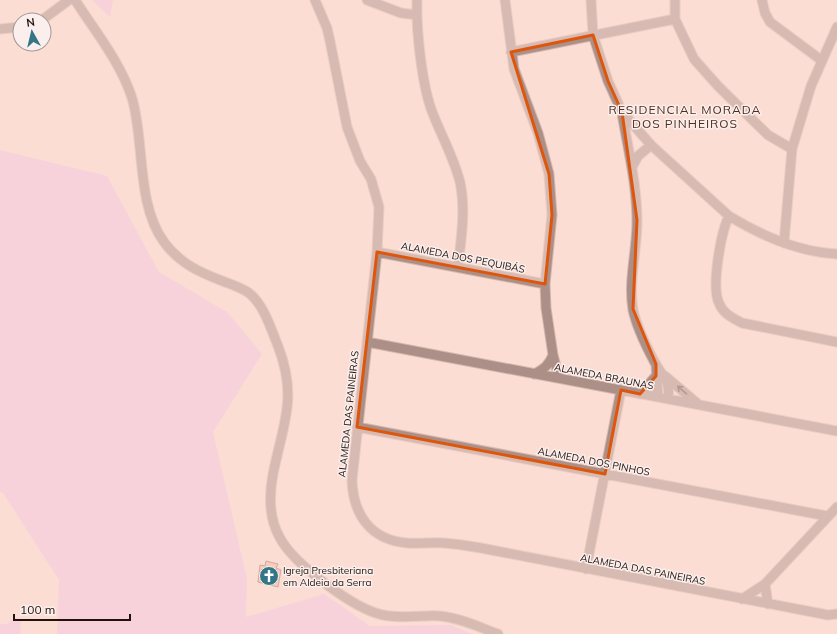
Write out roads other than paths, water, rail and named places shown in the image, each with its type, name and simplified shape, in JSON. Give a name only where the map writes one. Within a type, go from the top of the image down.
[{"type":"street","points":[[52,13],[69,0]]},
{"type":"street","points":[[76,0],[118,67],[132,98],[137,121],[150,212],[156,228],[164,242],[176,256],[189,266],[250,294],[261,308],[282,358],[289,394],[288,412],[274,466],[270,498],[271,514],[275,527],[286,548],[308,570],[329,586],[355,603],[380,614],[393,617],[451,618],[498,634]]},
{"type":"street","name":"ALAMEDA DAS PAINEIRAS","points":[[315,0],[327,28],[336,63],[347,127],[360,162],[376,192],[379,207],[378,252],[352,480],[354,502],[364,523],[382,536],[408,543],[446,543],[481,548],[768,604],[828,615],[837,614]]},
{"type":"street","points":[[320,11],[322,0]]},
{"type":"street","points":[[367,0],[401,13],[416,14]]},
{"type":"street","points":[[417,0],[416,14],[427,96],[432,114],[452,156],[460,183],[463,219],[458,267]]},
{"type":"street","points":[[505,0],[514,69],[538,133],[549,174],[552,215],[545,284],[548,324],[553,355],[559,378]]},
{"type":"street","points":[[591,0],[593,35],[610,87],[622,112],[640,134],[729,216],[756,232],[784,243],[807,250],[837,254]]},
{"type":"street","points":[[675,0],[675,19],[694,59],[703,70],[768,135],[792,149]]},
{"type":"street","points":[[762,0],[764,13],[770,22],[821,60]]},
{"type":"street","points":[[511,52],[675,19]]},
{"type":"street","points":[[0,28],[12,27]]},
{"type":"street","points":[[784,243],[792,149],[811,86],[821,60],[837,27]]},
{"type":"street","points":[[622,112],[632,167],[637,220],[632,295],[633,309],[643,340],[656,364],[660,376],[663,398]]},
{"type":"street","points":[[628,147],[633,137],[640,134]]},
{"type":"street","points":[[632,167],[638,156],[651,145]]},
{"type":"street","points":[[729,216],[723,231],[718,270],[717,293],[718,302],[722,310],[729,316],[742,323],[837,342]]},
{"type":"street","name":"ALAMEDA DOS PEQUIBÁS","points":[[378,252],[545,284]]},
{"type":"street","name":"ALAMEDA BRAUNAS","points":[[367,342],[837,431]]},
{"type":"street","points":[[534,374],[543,370],[550,363],[553,355]]},
{"type":"street","points":[[640,394],[660,376]]},
{"type":"street","points":[[660,376],[699,405]]},
{"type":"street","points":[[586,569],[621,390]]},
{"type":"street","name":"ALAMEDA DOS PINHOS","points":[[358,427],[827,516]]},
{"type":"street","points":[[742,599],[765,584],[837,507]]},
{"type":"street","points":[[765,584],[768,604]]},
{"type":"place","name":"Igreja Presbiteriana em Aldeia da Serra","points":[[269,576]]},
{"type":"district","name":"RESIDENCIAL MORADA DOS PINHEIROS","points":[[685,117]]}]
